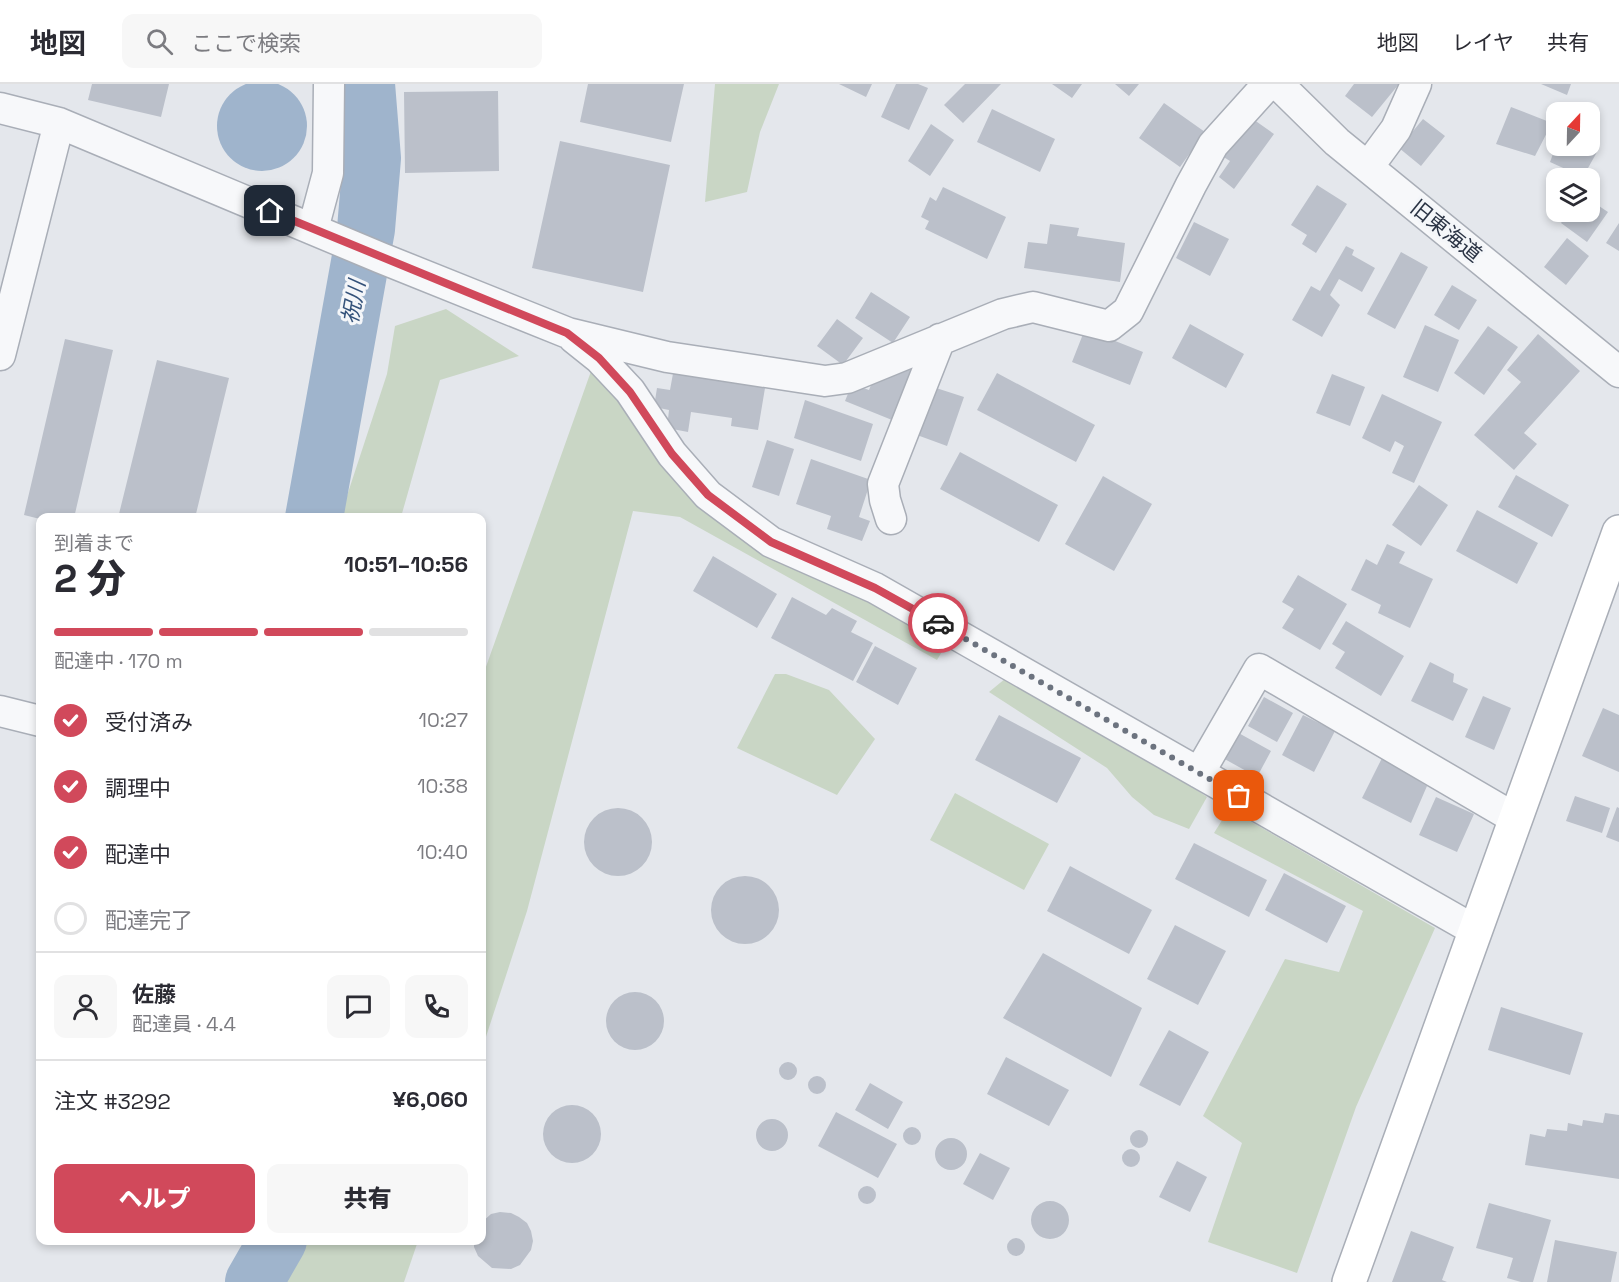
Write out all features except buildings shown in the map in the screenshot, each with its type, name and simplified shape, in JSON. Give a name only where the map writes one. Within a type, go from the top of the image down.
[{"type":"street","points":[[313,229],[328,173],[329,84]]},
{"type":"street","points":[[0,108],[59,123],[567,333],[667,357],[825,381],[847,378],[1003,314],[1033,307],[1109,326],[1128,311],[1191,185],[1214,145],[1268,84]]},
{"type":"street","name":"旧東海道","points":[[1278,84],[1337,142],[1619,372]]},
{"type":"street","points":[[1368,167],[1396,129],[1416,84]]},
{"type":"street","points":[[0,355],[59,123]]},
{"type":"street","points":[[567,333],[599,358],[630,392],[672,454],[708,495],[771,542],[875,588],[1476,931]]},
{"type":"street","points":[[891,519],[883,484],[940,339]]},
{"type":"street","points":[[1349,1282],[1619,532]]},
{"type":"street","points":[[1199,773],[1259,669],[1516,819]]},
{"type":"street","points":[[0,711],[36,720]]},
{"type":"green space","points":[[715,84],[779,84],[760,132],[747,192],[705,202]]},
{"type":"green space","points":[[446,309],[519,356],[440,380],[402,513],[341,513],[387,374],[395,326]]},
{"type":"green space","points":[[595,360],[672,454],[776,533],[950,638],[937,660],[680,517],[633,511],[527,911],[486,1037],[486,667]]},
{"type":"green space","points":[[1017,669],[1207,797],[1189,829],[1154,815],[1132,797],[1107,768],[989,692]]},
{"type":"green space","points":[[775,674],[786,674],[829,690],[875,739],[837,795],[737,748]]},
{"type":"green space","points":[[955,793],[1049,844],[1024,890],[930,840]]},
{"type":"green space","points":[[1229,809],[1435,928],[1356,1107],[1297,1273],[1208,1242],[1242,1143],[1203,1116],[1285,959],[1339,972],[1363,911],[1214,833]]},
{"type":"green space","points":[[276,1245],[417,1245],[404,1282],[254,1282]]},
{"type":"water","points":[[262,81],[279,85],[294,94],[303,109],[307,126],[303,143],[294,158],[279,167],[262,171],[245,167],[230,158],[221,143],[217,126],[221,109],[230,94],[245,85]]},
{"type":"waterway","name":"祝川","points":[[315,513],[366,229],[372,158],[366,84]]},
{"type":"waterway","name":"祝川","points":[[254,1282],[275,1245]]},
{"type":"way so far","points":[[938,623],[1239,796]]},
{"type":"route","points":[[270,211],[567,333],[599,358],[630,392],[672,454],[708,495],[771,542],[875,588],[938,623]]}]
